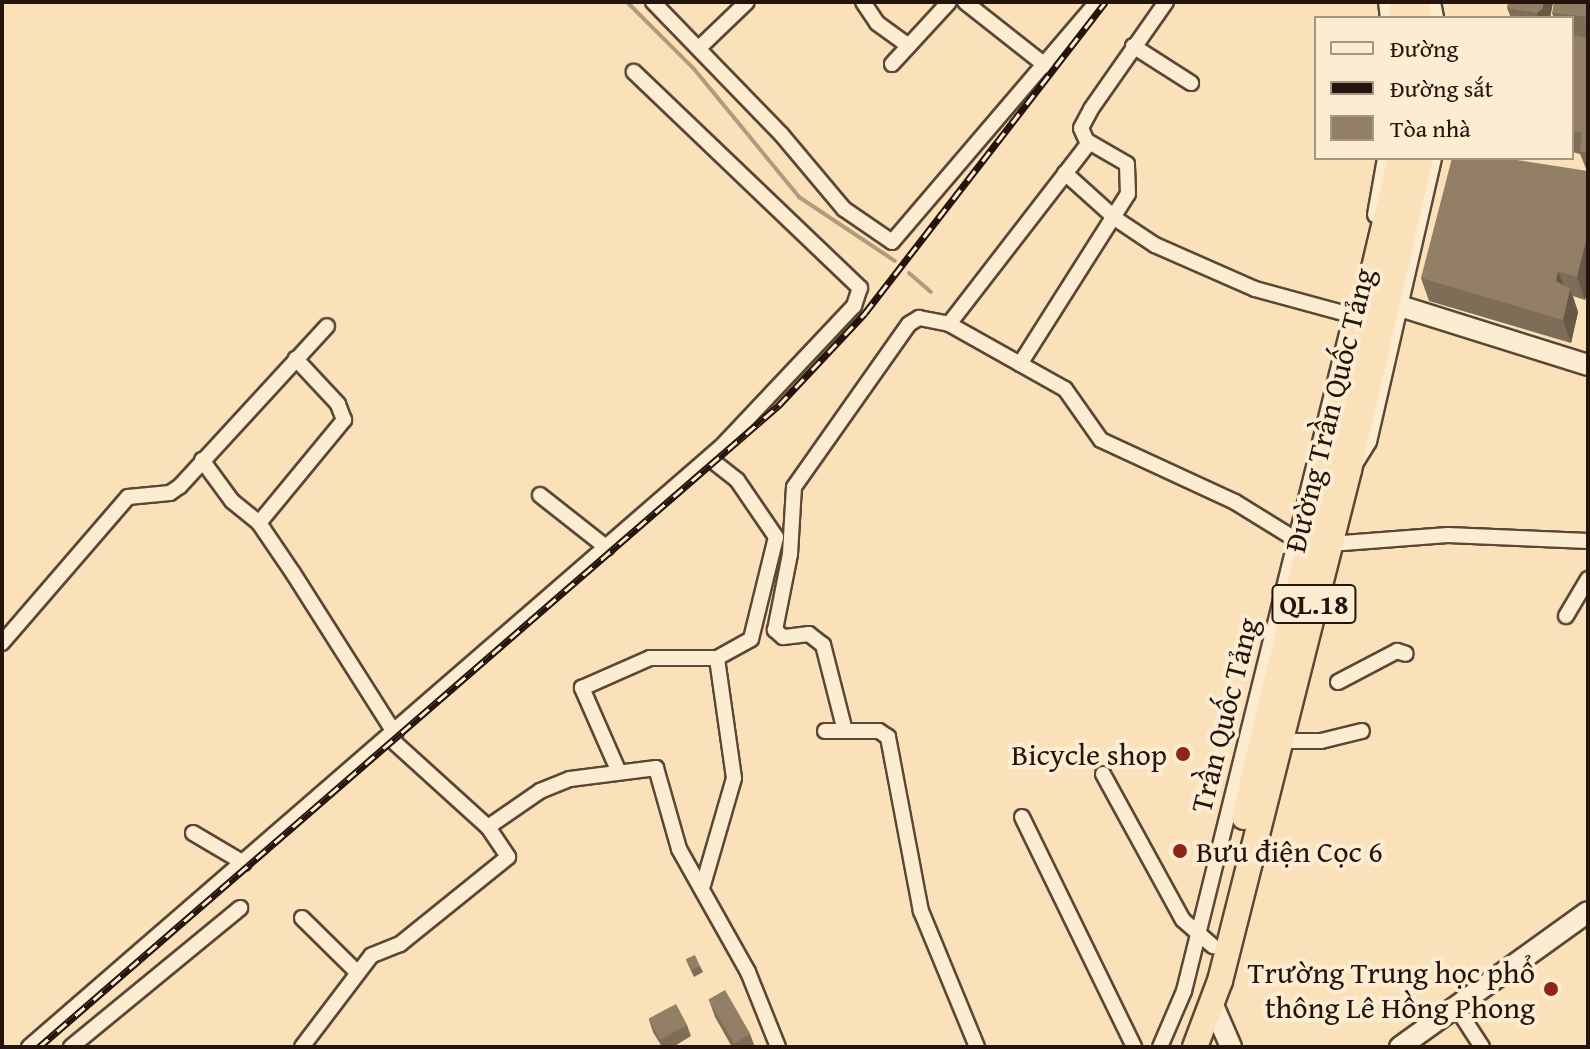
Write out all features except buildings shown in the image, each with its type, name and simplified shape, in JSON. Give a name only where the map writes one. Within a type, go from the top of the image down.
[{"type":"highway","name":"Đường Trần Quốc Tảng","points":[[1177,1047],[1200,997],[1204,941],[1399,160]]},
{"type":"highway","name":"Đường Trần Quốc Tảng","points":[[1195,1047],[1212,1003],[1349,470],[1421,160]]},
{"type":"street","points":[[653,2],[699,48],[844,209],[892,242],[1046,66],[1092,4]]},
{"type":"street","points":[[699,48],[747,2]]},
{"type":"street","points":[[863,2],[877,23],[909,46]]},
{"type":"street","points":[[892,64],[949,2]]},
{"type":"street","points":[[965,2],[1046,66]]},
{"type":"street","points":[[1020,364],[1116,219],[1128,194],[1127,164],[1089,142],[1081,128],[1133,46],[1166,2]]},
{"type":"street","points":[[1133,46],[1191,83]]},
{"type":"street","points":[[29,1047],[395,734],[709,458],[854,306],[860,288],[634,72]]},
{"type":"street","points":[[952,319],[1089,142]]},
{"type":"street","name":"Trần Quốc Tảng","points":[[1160,1047],[1204,941],[1385,160]]},
{"type":"street","points":[[1349,470],[1369,442],[1403,307],[1434,160]]},
{"type":"street","points":[[1065,173],[1116,219],[1155,245],[1213,272],[1351,315]]},
{"type":"street","points":[[1403,307],[1588,365]]},
{"type":"street","points":[[845,731],[823,645],[809,634],[783,637],[775,630],[790,554],[794,487],[909,324],[928,317],[952,319],[1071,393],[1101,440],[1235,502],[1295,539]]},
{"type":"street","points":[[2,643],[128,497],[170,493],[327,326]]},
{"type":"street","points":[[259,523],[344,420],[338,404],[296,359]]},
{"type":"street","points":[[618,770],[582,688],[650,658],[717,658],[751,639],[776,537],[737,480],[709,458]]},
{"type":"street","points":[[202,460],[232,501],[259,523],[395,734],[393,741],[488,827],[507,851],[505,862],[400,944],[375,953],[302,1047]]},
{"type":"street","points":[[540,495],[607,548]]},
{"type":"street","points":[[1330,544],[1448,535],[1588,541]]},
{"type":"street","points":[[1566,616],[1588,579]]},
{"type":"street","points":[[1338,682],[1397,651],[1406,654]]},
{"type":"street","points":[[703,885],[734,778],[717,658]]},
{"type":"street","points":[[825,731],[879,731],[888,737],[921,911],[977,1047]]},
{"type":"street","points":[[1280,741],[1321,741],[1362,731]]},
{"type":"street","points":[[488,827],[555,785],[618,770],[656,768],[679,849],[703,885],[748,972],[778,1047]]},
{"type":"street","points":[[1103,774],[1183,920],[1204,941]]},
{"type":"street","points":[[1022,817],[1134,1047]]},
{"type":"street","points":[[193,833],[244,863]]},
{"type":"street","points":[[78,1045],[240,908]]},
{"type":"street","points":[[1400,1047],[1458,1010],[1588,912]]},
{"type":"street","points":[[302,918],[358,973]]},
{"type":"street","points":[[1212,1003],[1231,1047]]},
{"type":"street","points":[[1458,1010],[1482,1047]]},
{"type":"waterway","points":[[627,2],[694,69],[799,197],[895,261]]},
{"type":"waterway","points":[[909,273],[931,292]]},
{"type":"railway","points":[[39,1047],[779,405],[865,313],[1105,2]]},
{"type":"place","name":"Bicycle shop","points":[[1183,754]]},
{"type":"place","name":"Bưu điện Cọc 6","points":[[1180,851]]},
{"type":"place","name":"Trường Trung học phổ thông Lê Hồng Phong","points":[[1551,989]]}]
